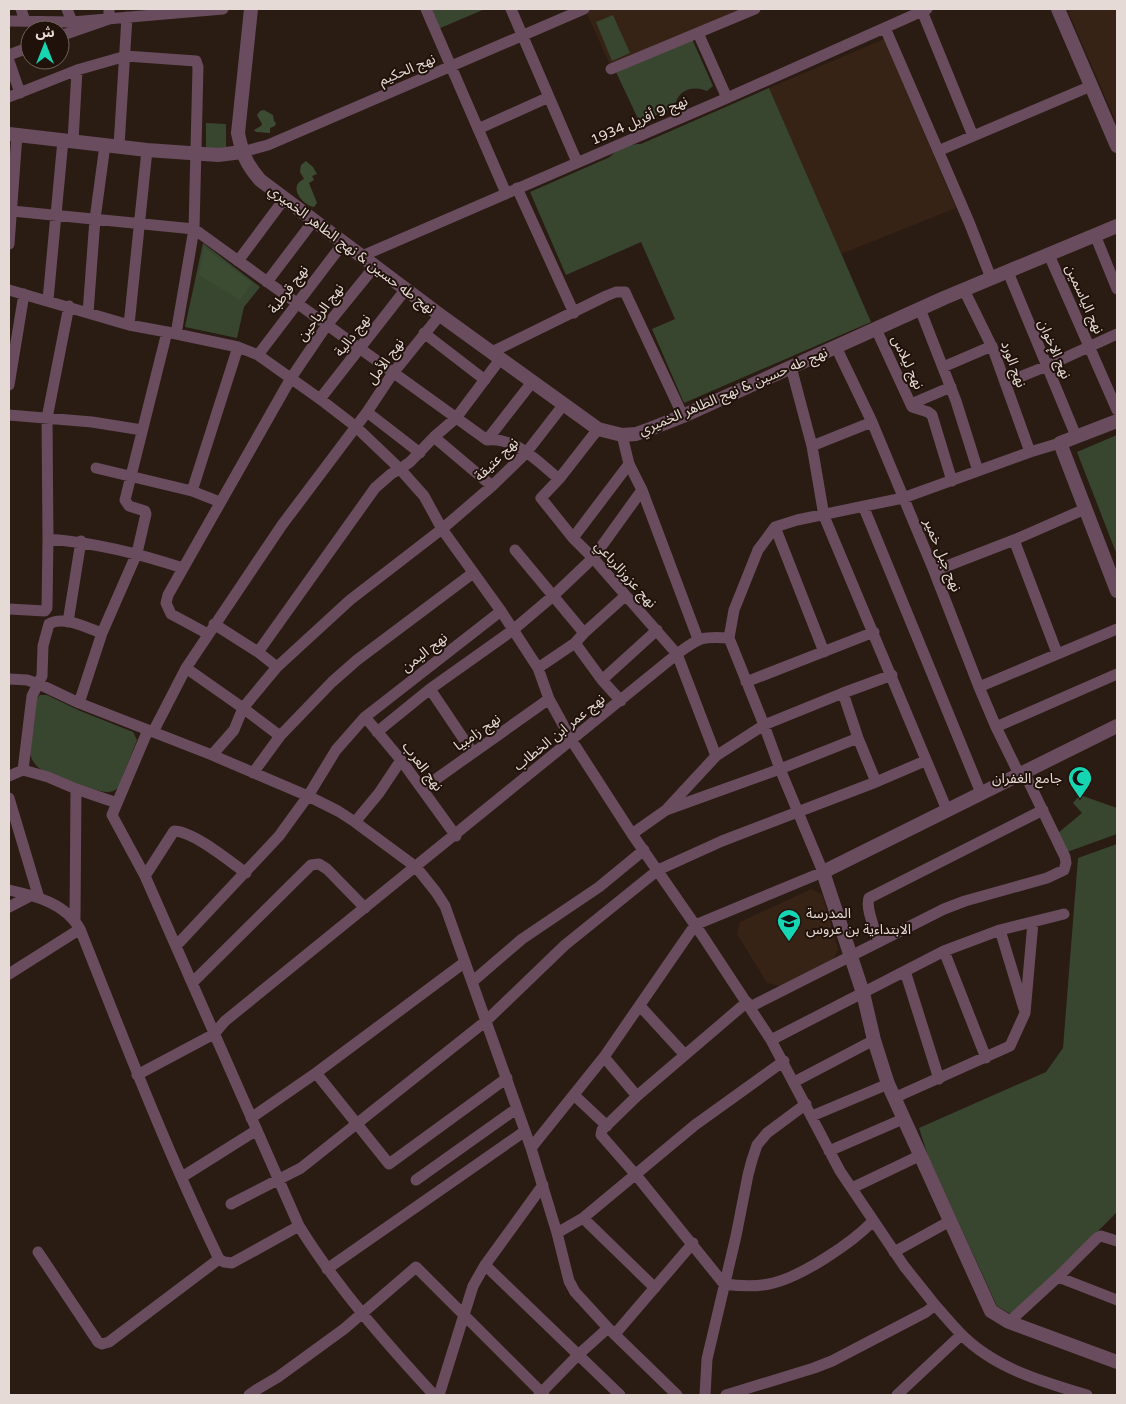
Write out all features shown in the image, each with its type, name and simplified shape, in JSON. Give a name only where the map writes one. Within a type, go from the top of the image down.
[{"type":"street","points":[[67,9],[72,22],[109,14],[127,17],[150,12],[223,9]]},
{"type":"street","points":[[9,244],[12,211],[13,134],[196,154],[218,155],[242,152],[238,133],[238,116],[251,9]]},
{"type":"street","points":[[426,9],[506,193]]},
{"type":"street","points":[[511,9],[577,162]]},
{"type":"street","name":"نهج الحكيم","points":[[242,152],[268,145],[584,9]]},
{"type":"street","points":[[611,69],[755,9]]},
{"type":"street","points":[[1058,9],[1117,146]]},
{"type":"street","points":[[924,10],[973,136]]},
{"type":"street","name":"نهج 9 أفريل 1934","points":[[362,256],[727,98],[924,10]]},
{"type":"street","points":[[70,32],[109,14]]},
{"type":"street","points":[[88,313],[95,219],[112,145],[126,56],[127,17]]},
{"type":"street","points":[[885,28],[969,222],[991,278]]},
{"type":"street","points":[[698,33],[727,98]]},
{"type":"street","points":[[9,97],[77,70],[126,56],[196,61],[198,66],[194,229],[172,333],[142,430],[126,500],[127,504],[144,511],[146,514],[137,553],[102,633],[79,703]]},
{"type":"street","points":[[9,61],[20,93]]},
{"type":"street","points":[[48,300],[56,215],[77,70]]},
{"type":"street","points":[[938,151],[1091,86]]},
{"type":"street","points":[[478,129],[549,97]]},
{"type":"street","points":[[129,325],[147,150]]},
{"type":"street","name":"نهج طه حسين & نهج الطاهر الخميري","points":[[242,152],[250,168],[260,180],[440,315],[598,429],[622,435],[636,434],[683,416],[920,309],[1117,226]]},
{"type":"street","points":[[517,188],[574,313]]},
{"type":"street","points":[[238,261],[284,198]]},
{"type":"street","points":[[12,211],[194,229],[487,440],[494,439],[508,442],[526,453],[559,480]]},
{"type":"street","points":[[267,282],[314,220]]},
{"type":"street","points":[[1095,236],[1117,289]]},
{"type":"street","name":"نهج قرطبة","points":[[258,355],[344,242]]},
{"type":"street","name":"نهج الياسمين","points":[[1048,255],[1117,410]]},
{"type":"street","name":"نهج الرياحين","points":[[211,629],[171,614],[166,603],[168,595],[291,378],[327,325],[375,266]]},
{"type":"street","name":"نهج الإخوان","points":[[1008,272],[1076,436]]},
{"type":"street","name":"نهج دالية","points":[[320,399],[406,289]]},
{"type":"street","points":[[9,290],[129,325],[238,348],[258,355],[355,426],[400,470],[424,496],[442,529],[501,611],[538,668],[549,699],[572,741],[632,834],[771,1040],[784,1061],[829,1151],[894,1252],[935,1305],[962,1335],[984,1353],[1059,1391],[1087,1395]]},
{"type":"street","name":"نهج الورد","points":[[964,290],[992,346],[1030,452]]},
{"type":"street","points":[[258,652],[358,510],[385,479],[400,470],[420,453],[434,436],[456,418],[485,380],[497,355],[574,313],[616,292],[622,291],[626,293],[683,416]]},
{"type":"street","points":[[9,385],[24,294]]},
{"type":"street","points":[[45,611],[47,604],[48,539],[47,418],[69,306]]},
{"type":"street","points":[[920,309],[951,387],[978,471]]},
{"type":"street","name":"نهج الأمل","points":[[117,803],[150,731],[211,629],[282,525],[367,412],[393,373],[440,315]]},
{"type":"street","name":"نهج ليلاس","points":[[876,329],[912,407],[928,412],[932,416],[952,481]]},
{"type":"street","points":[[424,333],[485,380]]},
{"type":"street","points":[[1005,383],[1117,334]]},
{"type":"street","points":[[943,367],[992,346]]},
{"type":"street","name":"نهج جبل خمير","points":[[836,347],[872,422],[934,571],[978,687],[996,727],[1042,810],[1065,857],[1066,863],[1064,870],[1047,878],[965,901],[938,912],[879,942]]},
{"type":"street","points":[[192,491],[238,348]]},
{"type":"street","points":[[791,367],[812,446],[824,516],[947,810]]},
{"type":"street","points":[[487,440],[533,381]]},
{"type":"street","points":[[911,404],[951,387]]},
{"type":"street","name":"نهج عتيقة","points":[[212,755],[234,730],[243,708],[277,667],[350,600],[442,529],[492,486],[526,453],[564,404]]},
{"type":"street","points":[[367,412],[420,453]]},
{"type":"street","points":[[9,415],[92,422],[142,430]]},
{"type":"street","points":[[1117,421],[903,498],[864,508],[797,520],[775,527],[758,550],[734,610],[729,638],[822,872],[863,993],[874,1040],[888,1084],[991,1311],[1009,1322],[1117,1362]]},
{"type":"street","points":[[812,446],[872,422]]},
{"type":"street","name":"نهج عزوزالرباعي","points":[[598,429],[559,480],[541,498],[573,538],[593,558],[677,654],[716,756]]},
{"type":"street","points":[[622,435],[629,464],[642,490],[698,639],[729,638]]},
{"type":"street","points":[[434,436],[492,486]]},
{"type":"street","points":[[1060,442],[1117,591]]},
{"type":"street","points":[[573,538],[629,464]]},
{"type":"street","points":[[96,468],[192,491],[220,502]]},
{"type":"street","points":[[377,732],[430,689],[513,630],[554,596],[593,558],[642,490]]},
{"type":"street","points":[[864,508],[982,793]]},
{"type":"street","points":[[934,571],[1014,540],[1085,509]]},
{"type":"street","points":[[775,527],[824,652]]},
{"type":"street","points":[[48,539],[80,542],[137,553],[183,568]]},
{"type":"street","points":[[1014,540],[1057,653]]},
{"type":"street","points":[[68,622],[80,542]]},
{"type":"street","points":[[515,550],[584,632]]},
{"type":"street","points":[[253,773],[280,736],[356,660],[473,573]]},
{"type":"street","points":[[538,668],[575,643],[584,632],[625,596]]},
{"type":"street","points":[[9,609],[45,611],[54,621]]},
{"type":"street","name":"نهج اليمن","points":[[176,946],[279,836],[308,796],[336,750],[365,717],[501,611]]},
{"type":"street","points":[[23,770],[32,696],[42,676],[43,646],[49,624],[54,621],[68,622],[102,633]]},
{"type":"street","points":[[211,629],[258,652],[277,667]]},
{"type":"street","points":[[978,687],[1117,629]]},
{"type":"street","points":[[602,680],[657,630]]},
{"type":"street","points":[[746,682],[874,632]]},
{"type":"street","name":"نهج عمر ابن الخطاب","points":[[138,1075],[214,1034],[226,1021],[456,836],[677,654],[698,639]]},
{"type":"street","points":[[575,643],[602,680],[621,701]]},
{"type":"street","points":[[186,668],[280,736]]},
{"type":"street","points":[[996,727],[1117,674]]},
{"type":"street","points":[[632,834],[666,810],[716,756],[764,725],[843,693],[892,676]]},
{"type":"street","points":[[9,679],[27,680],[39,684],[79,703],[212,755],[308,796],[356,822],[416,867],[445,906],[531,1148],[572,1286],[575,1292],[611,1331],[677,1395]]},
{"type":"street","points":[[430,689],[474,752]]},
{"type":"street","points":[[843,693],[858,738],[876,782]]},
{"type":"street","name":"نهج زامبيا","points":[[422,789],[549,699]]},
{"type":"street","name":"نهج العرب","points":[[365,717],[400,760],[456,836]]},
{"type":"street","points":[[531,1148],[604,1057],[695,925],[822,872],[1117,726]]},
{"type":"street","points":[[666,810],[780,769],[858,738]]},
{"type":"street","points":[[356,822],[379,793],[400,760]]},
{"type":"street","points":[[231,1204],[301,1168],[486,1021],[565,945],[658,870],[722,841],[876,782],[925,761]]},
{"type":"street","points":[[9,776],[23,770],[48,777],[76,790],[117,803],[112,815],[144,876],[176,946],[299,1226],[327,1269],[408,1367],[434,1395]]},
{"type":"street","points":[[76,790],[77,924]]},
{"type":"street","points":[[9,798],[35,896]]},
{"type":"street","points":[[873,1221],[851,1241],[802,1271],[771,1284],[740,1286],[724,1284],[636,1174],[601,1135],[601,1131],[637,1096],[748,1004],[879,942],[867,902],[869,898],[1042,810]]},
{"type":"street","points":[[144,876],[174,831],[180,831],[206,844],[246,873]]},
{"type":"street","points":[[472,982],[522,939],[599,887],[644,850]]},
{"type":"street","points":[[192,983],[311,865],[319,864],[327,869],[365,908]]},
{"type":"street","points":[[9,890],[35,896],[64,909],[77,924],[138,1075],[197,1214],[219,1259],[232,1263],[299,1226]]},
{"type":"street","points":[[9,908],[35,896]]},
{"type":"street","points":[[771,1040],[944,951],[1000,930],[1064,914]]},
{"type":"street","points":[[894,1098],[1010,1046],[1025,1013],[1032,922]]},
{"type":"street","points":[[9,974],[77,924]]},
{"type":"street","points":[[1000,930],[1025,1013]]},
{"type":"street","points":[[944,951],[986,1058]]},
{"type":"street","points":[[251,1118],[316,1073],[465,962]]},
{"type":"street","points":[[905,971],[939,1079]]},
{"type":"street","points":[[640,1006],[686,1055]]},
{"type":"street","points":[[794,1082],[874,1040]]},
{"type":"street","points":[[604,1057],[637,1096]]},
{"type":"street","points":[[557,1233],[583,1218],[695,1125],[784,1061]]},
{"type":"street","points":[[316,1073],[389,1164],[507,1078]]},
{"type":"street","points":[[812,1116],[888,1084]]},
{"type":"street","points":[[574,1095],[607,1126]]},
{"type":"street","points":[[705,1395],[707,1359],[736,1236],[748,1175],[758,1145],[767,1133],[806,1104]]},
{"type":"street","points":[[416,1180],[516,1109]]},
{"type":"street","points":[[829,1151],[903,1118]]},
{"type":"street","points":[[182,1177],[257,1130]]},
{"type":"street","points":[[327,1269],[525,1131]]},
{"type":"street","points":[[852,1188],[921,1155]]},
{"type":"street","points":[[439,1395],[473,1286],[485,1265],[543,1185]]},
{"type":"street","points":[[583,1218],[655,1288]]},
{"type":"street","points":[[894,1252],[950,1221]]},
{"type":"street","points":[[1009,1322],[1058,1277],[1096,1238],[1101,1236],[1117,1241]]},
{"type":"street","points":[[249,1395],[333,1338],[416,1267],[542,1394],[578,1355],[611,1331],[655,1288],[692,1243]]},
{"type":"street","points":[[38,1252],[98,1342],[102,1344],[109,1342],[219,1259]]},
{"type":"street","points":[[485,1265],[620,1395]]},
{"type":"street","points":[[1058,1277],[1117,1300]]},
{"type":"street","points":[[726,1395],[832,1361],[926,1312],[935,1305]]},
{"type":"street","points":[[896,1395],[962,1335]]},
{"type":"shaded area","points":[[585,9],[763,9],[613,72]]},
{"type":"shaded area","points":[[1067,9],[1117,9],[1117,124]]},
{"type":"shaded area","points":[[884,39],[956,208],[841,254],[769,88]]},
{"type":"shaded area","name":"المدرسة الابتداءية بن عروس","points":[[811,889],[822,894],[838,949],[833,961],[780,986],[767,983],[737,934],[740,922]]},
{"type":"green space","points":[[430,9],[485,9],[438,29]]},
{"type":"green space","points":[[613,15],[630,53],[612,61],[596,22]]},
{"type":"green space","points":[[692,39],[713,86],[707,91],[701,89],[686,90],[679,96],[675,106],[640,123],[616,72]]},
{"type":"green space","points":[[769,88],[871,322],[684,403],[652,329],[675,319],[641,242],[566,275],[530,192],[610,157],[624,148],[641,144]]},
{"type":"green space","points":[[264,110],[273,115],[276,123],[275,126],[270,128],[270,133],[256,132],[254,130],[262,124],[257,115],[260,111]]},
{"type":"green space","points":[[206,123],[226,124],[226,147],[206,150]]},
{"type":"green space","points":[[306,161],[317,174],[312,176],[314,180],[309,183],[317,203],[314,207],[306,204],[297,191],[299,182],[304,179],[300,172],[301,165]]},
{"type":"green space","points":[[203,243],[260,287],[244,307],[237,338],[185,327]]},
{"type":"green space","points":[[204,247],[252,283],[240,300],[199,275]]},
{"type":"green space","points":[[1117,435],[1117,555],[1077,452]]},
{"type":"green space","points":[[40,695],[47,695],[78,710],[133,732],[137,740],[118,788],[108,792],[92,789],[52,775],[36,765],[30,754],[37,698]]},
{"type":"green space","points":[[1080,795],[1117,808],[1117,834],[1067,852],[1058,833],[1082,813],[1073,803]]},
{"type":"green space","points":[[1117,844],[1117,1212],[1014,1316],[997,1306],[928,1156],[919,1128],[1046,1072],[1063,1048],[1078,858]]},
{"type":"place","name":"جامع الغفران","points":[[1080,799]]},
{"type":"place","name":"المدرسة الابتداءية بن عروس","points":[[789,942]]}]
